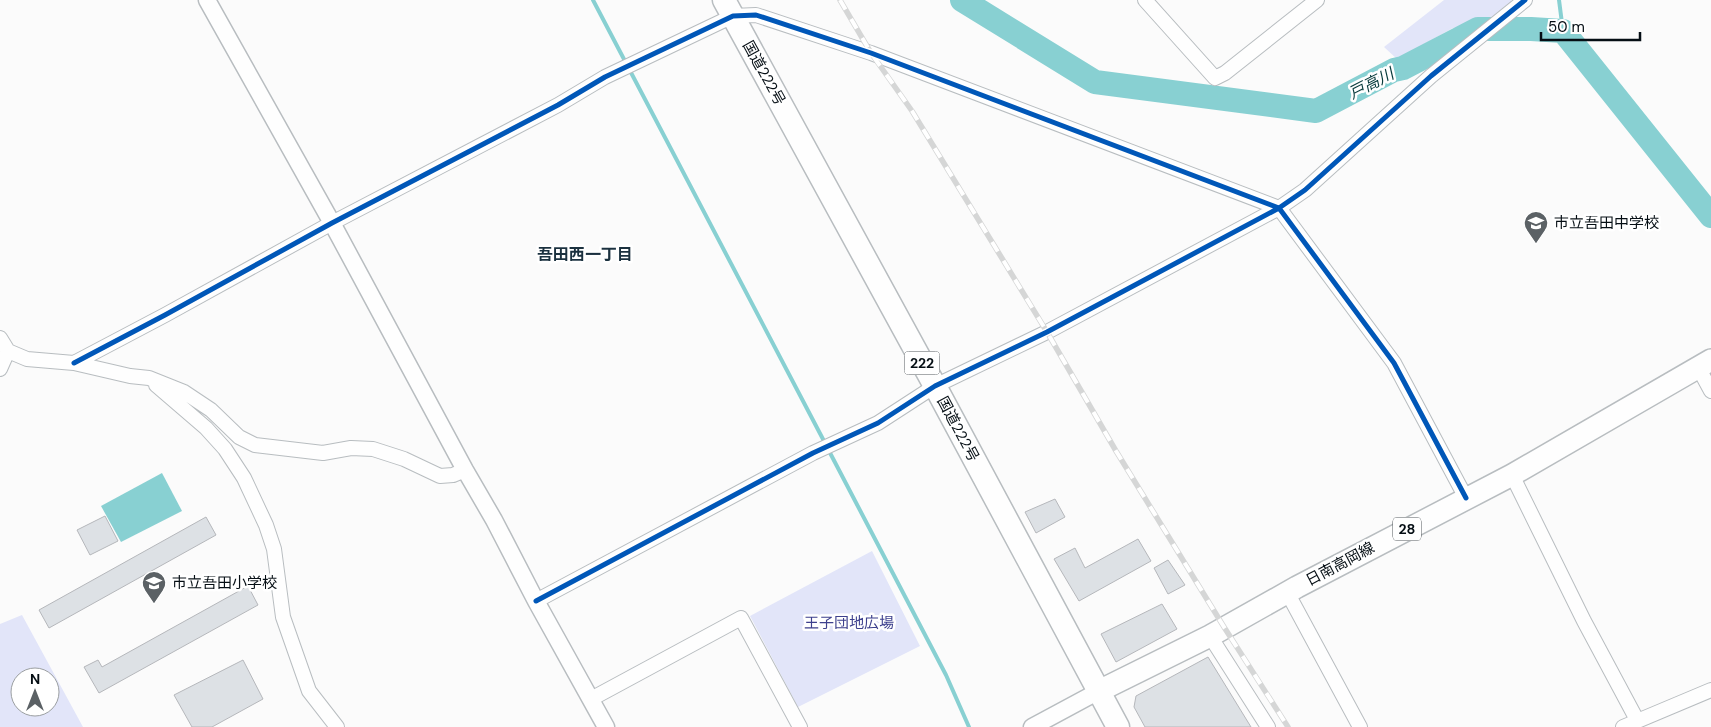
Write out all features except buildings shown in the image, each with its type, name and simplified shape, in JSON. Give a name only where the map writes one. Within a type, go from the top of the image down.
[{"type":"highway","name":"国道222号","points":[[728,8],[935,386],[1118,727]]},
{"type":"main road","name":"日南高岡線","points":[[1098,691],[1210,636],[1287,592],[1466,498],[1512,476],[1704,364]]},
{"type":"street","points":[[208,0],[606,727]]},
{"type":"street","points":[[1145,0],[1215,78],[1317,0]]},
{"type":"street","points":[[536,601],[813,454],[878,423],[935,386],[1047,332],[1279,208],[1305,190],[1431,76],[1525,0]]},
{"type":"street","points":[[74,363],[549,109],[728,8],[756,15],[871,53],[1279,208],[1394,363],[1466,498]]},
{"type":"street","points":[[0,338],[8,351],[27,360],[74,363],[130,376],[149,378],[184,392],[210,410],[239,437],[255,445],[323,454],[351,448],[373,449],[404,459],[440,476],[452,475],[465,470]]},
{"type":"street","points":[[0,369],[8,351]]},
{"type":"street","points":[[1704,364],[1711,391]]},
{"type":"street","points":[[149,378],[206,428],[225,449],[244,478],[266,525],[274,549],[283,617],[309,691],[337,727]]},
{"type":"street","points":[[1512,476],[1584,621],[1637,720]]},
{"type":"street","points":[[1287,592],[1360,727]]},
{"type":"street","points":[[590,699],[741,618],[800,727]]},
{"type":"street","points":[[1210,636],[1268,727]]},
{"type":"street","points":[[1623,727],[1711,690]]},
{"type":"street","points":[[1032,727],[1098,691]]},
{"type":"green space","points":[[1444,0],[1511,0],[1516,6],[1498,23],[1453,28],[1397,59],[1384,47]]},
{"type":"green space","name":"王子団地広場","points":[[872,551],[920,646],[798,707],[750,616]]},
{"type":"green space","points":[[22,615],[50,667],[10,667],[10,717],[60,717],[60,685],[83,727],[0,727],[0,624]]},
{"type":"water","points":[[162,473],[182,511],[121,542],[101,506]]},
{"type":"waterway","points":[[593,0],[825,443]]},
{"type":"waterway","name":"戸高川","points":[[962,0],[1095,82],[1316,111],[1478,29],[1563,31],[1711,216]]},
{"type":"waterway","points":[[1559,0],[1563,31]]},
{"type":"waterway","points":[[828,449],[946,675],[969,727]]},
{"type":"railway","points":[[840,0],[871,53],[912,111],[1047,332],[1116,451],[1288,727]]},
{"type":"cycle path","points":[[536,601],[813,453],[878,423],[935,386],[1047,332],[1279,208],[1305,190],[1431,76],[1525,0]]},
{"type":"cycle path","points":[[74,363],[332,223],[558,105],[605,77],[733,16],[756,15],[871,53],[1279,208],[1394,363],[1466,498]]},
{"type":"place","name":"市立吾田中学校","points":[[1536,244]]},
{"type":"place","name":"市立吾田小学校","points":[[154,604]]},
{"type":"district","name":"吾田西一丁目","points":[[585,254]]}]
